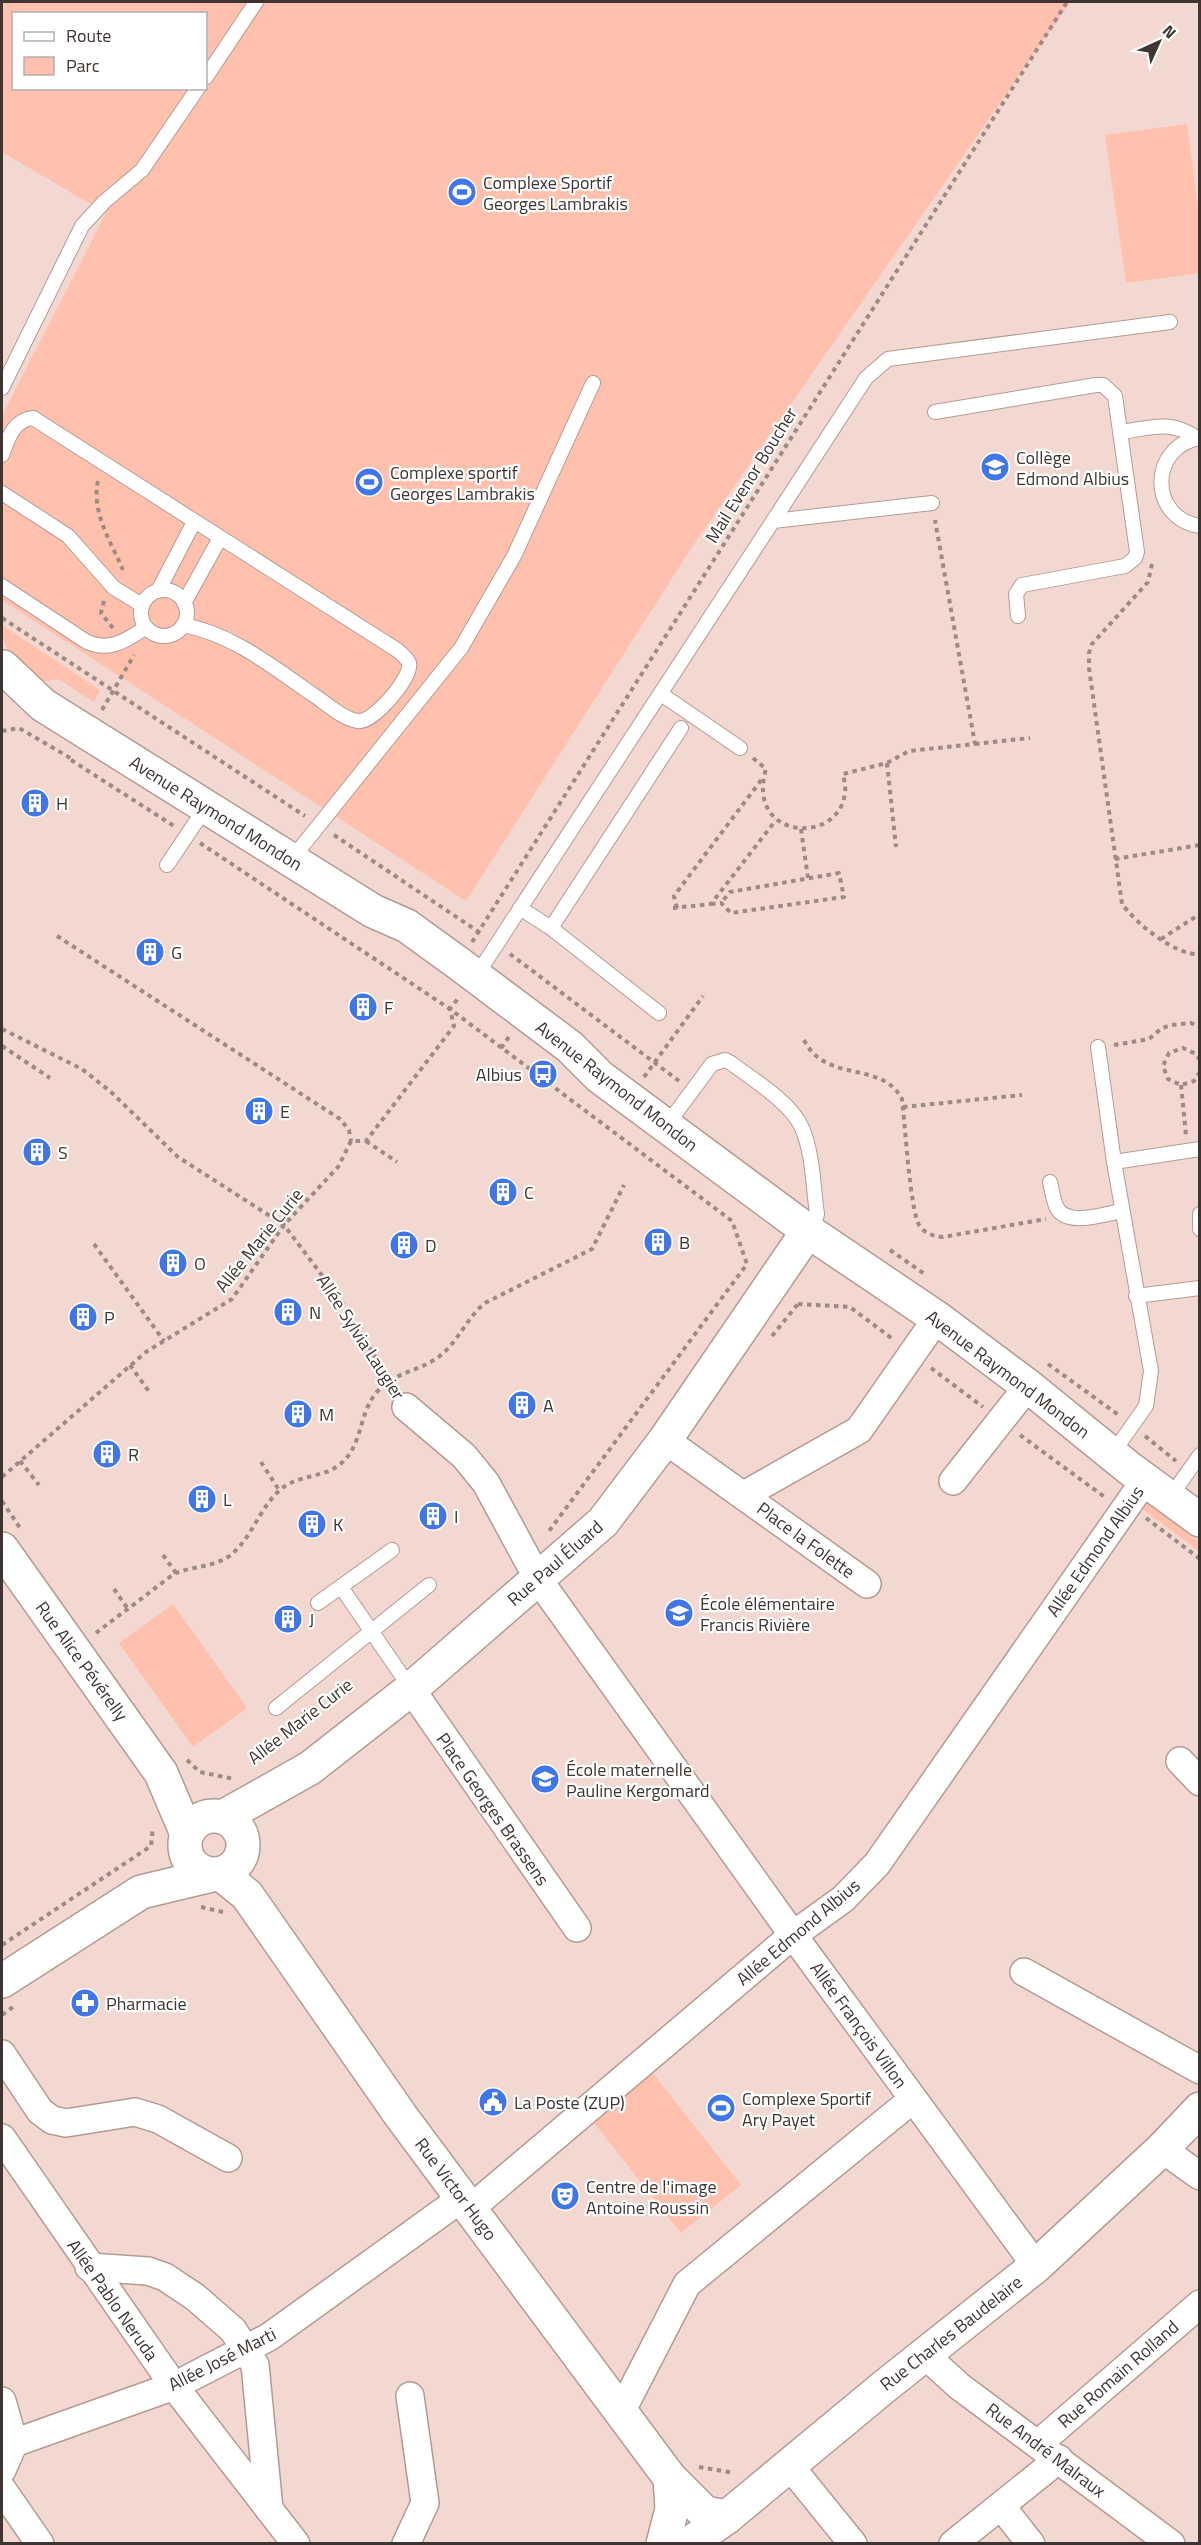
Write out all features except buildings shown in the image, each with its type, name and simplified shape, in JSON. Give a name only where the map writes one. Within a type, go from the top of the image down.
[{"type":"street","name":"Avenue Raymond Mondon","points":[[2,674],[16,697],[43,705],[373,911],[407,926],[570,1047],[600,1077],[808,1231],[937,1318],[1034,1372],[1112,1454],[1200,1520]]},
{"type":"street","name":"Rue Paul Éluard","points":[[218,1816],[310,1768],[411,1689],[532,1567],[603,1522],[666,1440],[808,1231]]},
{"type":"street","name":"Place la Folette","points":[[744,1496],[859,1430],[937,1318]]},
{"type":"street","points":[[953,1481],[1034,1372]]},
{"type":"street","name":"Allée Sylvia Laugier","points":[[406,1407],[464,1456],[486,1483],[532,1567]]},
{"type":"street","name":"Place la Folette","points":[[666,1440],[867,1584]]},
{"type":"street","name":"Allée Edmond Albius","points":[[466,2203],[794,1935],[843,1899],[877,1864],[1157,1489]]},
{"type":"street","name":"Rue Alice Pévérelly","points":[[13,1542],[91,1637],[172,1762],[218,1816]]},
{"type":"street","name":"Allée François Villon","points":[[532,1567],[794,1935],[1036,2266]]},
{"type":"street","name":"Place Georges Brassens","points":[[411,1689],[577,1928]]},
{"type":"street","points":[[1180,1761],[1200,1782]]},
{"type":"street","name":"Rue Alice Pévérelly","points":[[172,1762],[186,1838]]},
{"type":"street","points":[[11,1992],[141,1892],[198,1821],[218,1816],[237,1827],[243,1845],[237,1863],[217,1874],[141,1892]]},
{"type":"street","points":[[186,1838],[186,1852],[195,1868],[217,1874],[239,1904]]},
{"type":"street","name":"Rue Victor Hugo","points":[[239,1904],[622,2410],[670,2478],[705,2513],[727,2517]]},
{"type":"street","points":[[1024,1972],[1200,2070]]},
{"type":"street","points":[[2,2054],[40,2112],[52,2120],[66,2124],[135,2112],[158,2119],[228,2158]]},
{"type":"street","points":[[622,2410],[687,2284],[913,2099]]},
{"type":"street","name":"Rue Charles Baudelaire","points":[[690,2543],[727,2517],[924,2354],[1036,2266],[1162,2149],[1200,2109]]},
{"type":"street","name":"Allée Pablo Neruda","points":[[2,2138],[89,2267],[174,2386],[296,2544]]},
{"type":"street","points":[[1162,2149],[1200,2176]]},
{"type":"street","name":"Allée José Marti","points":[[14,2442],[174,2386],[269,2337],[466,2203]]},
{"type":"street","points":[[89,2267],[148,2271],[165,2277],[195,2297],[233,2330],[255,2365],[269,2509]]},
{"type":"street","name":"Rue Romain Rolland","points":[[953,2544],[1001,2506],[1048,2452],[1200,2304]]},
{"type":"street","name":"Rue André Malraux","points":[[924,2354],[959,2386],[1170,2544]]},
{"type":"street","points":[[406,2544],[424,2503],[410,2396]]},
{"type":"street","points":[[2,2401],[14,2442],[2,2470]]},
{"type":"street","points":[[789,2465],[853,2544]]},
{"type":"street","points":[[663,2544],[672,2509],[670,2478]]},
{"type":"street","points":[[2,2489],[40,2544]]},
{"type":"street","points":[[1001,2506],[1031,2544]]},
{"type":"lane","points":[[207,76],[256,2]]},
{"type":"lane","points":[[2,388],[82,226],[104,202],[142,170],[197,90]]},
{"type":"lane","points":[[467,969],[497,945],[866,378],[888,359],[1170,322]]},
{"type":"lane","points":[[291,860],[461,648],[514,556],[593,382]]},
{"type":"lane","points":[[935,412],[1103,385],[1115,396],[1137,552],[1135,558],[1125,566],[1022,585],[1016,594],[1018,616]]},
{"type":"lane","points":[[2,455],[12,430],[24,419],[33,418],[397,650],[409,663],[407,677],[378,711],[367,721],[360,722],[334,709],[245,649],[217,634],[183,625]]},
{"type":"lane","points":[[1120,432],[1179,426],[1198,438]]},
{"type":"lane","points":[[1198,438],[1183,442],[1172,452],[1163,464],[1160,478],[1161,493],[1167,507],[1177,518],[1200,526]]},
{"type":"lane","points":[[2,493],[62,532],[79,547],[114,588],[142,605]]},
{"type":"lane","points":[[772,521],[932,503]]},
{"type":"lane","points":[[158,591],[194,522]]},
{"type":"lane","points":[[184,603],[173,592],[158,591],[151,594],[142,605],[142,621],[151,633],[165,636],[179,631],[186,618],[184,603],[220,538]]},
{"type":"lane","points":[[2,586],[87,642],[99,647],[114,646],[146,628]]},
{"type":"lane","points":[[661,694],[740,748]]},
{"type":"lane","points":[[550,928],[681,728]]},
{"type":"lane","points":[[168,865],[206,807]]},
{"type":"lane","points":[[520,908],[550,928],[659,1013]]},
{"type":"lane","points":[[1098,1047],[1122,1211],[1151,1371],[1146,1406],[1112,1454]]},
{"type":"lane","points":[[666,1126],[712,1064],[726,1060],[795,1116],[805,1137],[817,1214],[815,1222],[808,1231]]},
{"type":"lane","points":[[1114,1162],[1194,1149]]},
{"type":"lane","points":[[1050,1182],[1056,1208],[1064,1216],[1075,1218],[1122,1211]]},
{"type":"lane","points":[[1200,1214],[1200,1229]]},
{"type":"lane","points":[[1136,1296],[1200,1288]]},
{"type":"lane","points":[[1157,1489],[1189,1470],[1200,1455]]},
{"type":"lane","points":[[318,1603],[392,1550]]},
{"type":"lane","points":[[276,1708],[429,1585]]},
{"type":"lane","points":[[341,1587],[411,1689]]},
{"type":"path","name":"Mail Evenor Boucher","points":[[467,969],[480,932],[1066,2]]},
{"type":"path","points":[[932,503],[975,744]]},
{"type":"path","points":[[1152,561],[1148,582],[1092,644],[1089,653],[1122,904],[1132,917],[1161,939],[1188,954],[1200,954]]},
{"type":"path","points":[[2,618],[480,932],[691,1090]]},
{"type":"path","points":[[2,731],[19,728],[71,760],[450,1009],[732,1221],[747,1264],[546,1534],[532,1567]]},
{"type":"path","points":[[740,748],[766,769],[762,792],[767,807],[776,820],[801,830],[813,828],[828,820],[838,809],[845,793],[843,774],[887,763],[909,751],[1030,738]]},
{"type":"path","points":[[71,760],[76,753]]},
{"type":"path","points":[[887,763],[896,848]]},
{"type":"path","points":[[721,903],[731,913],[844,897],[839,873],[730,892],[721,903],[675,908],[674,896],[764,777]]},
{"type":"path","points":[[711,904],[776,820]]},
{"type":"path","points":[[801,830],[808,878]]},
{"type":"path","points":[[1115,859],[1200,845]]},
{"type":"path","points":[[1161,939],[1200,914]]},
{"type":"path","points":[[57,936],[340,1119],[349,1130],[351,1141],[366,1141],[397,1162]]},
{"type":"path","points":[[366,1141],[454,1026],[450,1009],[467,969]]},
{"type":"path","points":[[642,1080],[703,996]]},
{"type":"path","points":[[1098,1047],[1149,1039],[1162,1028],[1172,1025],[1191,1023],[1200,1027]]},
{"type":"path","name":"Allée Sylvia Laugier","points":[[2,1029],[82,1069],[111,1092],[178,1157],[284,1225],[342,1302],[406,1407]]},
{"type":"path","points":[[804,1040],[818,1060],[894,1086],[902,1099],[915,1212],[924,1231],[933,1236],[943,1237],[1064,1216]]},
{"type":"path","points":[[2,1046],[50,1078]]},
{"type":"path","points":[[1200,1060],[1196,1054],[1183,1048],[1169,1053],[1163,1066],[1165,1074],[1174,1083],[1181,1085],[1194,1081],[1200,1072]]},
{"type":"path","points":[[1181,1085],[1194,1149]]},
{"type":"path","points":[[903,1107],[1022,1095]]},
{"type":"path","name":"Allée Marie Curie","points":[[2,1477],[130,1365],[232,1299],[284,1225],[338,1167],[351,1141]]},
{"type":"path","points":[[91,1637],[176,1573],[204,1567],[230,1556],[244,1543],[270,1499],[279,1490],[303,1477],[329,1471],[349,1456],[361,1431],[364,1412],[375,1394],[388,1380],[435,1360],[453,1344],[475,1311],[485,1303],[591,1249],[624,1185]]},
{"type":"path","points":[[94,1244],[164,1341]]},
{"type":"path","points":[[887,1248],[936,1282]]},
{"type":"path","points":[[130,1365],[150,1393]]},
{"type":"path","points":[[1034,1372],[1132,1425],[1189,1470]]},
{"type":"path","points":[[20,1461],[39,1485]]},
{"type":"path","points":[[261,1462],[279,1490]]},
{"type":"path","points":[[2,1501],[13,1542]]},
{"type":"path","points":[[163,1555],[176,1573]]},
{"type":"path","points":[[114,1589],[128,1609]]},
{"type":"path","name":"Allée Marie Curie","points":[[172,1762],[218,1777],[242,1778]]},
{"type":"path","points":[[2,1945],[151,1846],[153,1824]]},
{"type":"path","points":[[198,1906],[239,1904]]},
{"type":"path","points":[[2,2015],[11,1992]]},
{"type":"green space","name":"Complexe sportif Georges Lambrakis","points":[[2,2],[1070,2],[692,547],[466,901],[2,600],[2,416],[106,213],[2,152]]},
{"type":"green space","points":[[1187,124],[1199,215],[1199,273],[1126,283],[1105,135]]},
{"type":"green space","points":[[2,625],[100,690],[94,702],[58,679],[35,683],[17,664],[8,650]]},
{"type":"green space","points":[[1146,1493],[1157,1502],[1156,1510],[1199,1542],[1199,1551],[1137,1505]]},
{"type":"green space","points":[[173,1604],[247,1708],[193,1747],[119,1643]]},
{"type":"green space","points":[[652,2072],[741,2185],[681,2233],[591,2119]]},
{"type":"place","name":"Complexe Sportif Georges Lambrakis","points":[[462,192]]},
{"type":"place","name":"Collège Edmond Albius","points":[[995,467]]},
{"type":"place","name":"Complexe sportif Georges Lambrakis","points":[[369,482]]},
{"type":"place","name":"H","points":[[35,803]]},
{"type":"place","name":"G","points":[[150,952]]},
{"type":"place","name":"F","points":[[363,1007]]},
{"type":"place","name":"Albius","points":[[543,1074]]},
{"type":"place","name":"E","points":[[259,1111]]},
{"type":"place","name":"S","points":[[37,1152]]},
{"type":"place","name":"C","points":[[503,1192]]},
{"type":"place","name":"B","points":[[658,1242]]},
{"type":"place","name":"D","points":[[404,1245]]},
{"type":"place","name":"O","points":[[173,1263]]},
{"type":"place","name":"N","points":[[288,1312]]},
{"type":"place","name":"P","points":[[83,1317]]},
{"type":"place","name":"A","points":[[522,1405]]},
{"type":"place","name":"M","points":[[298,1414]]},
{"type":"place","name":"R","points":[[107,1454]]},
{"type":"place","name":"L","points":[[202,1499]]},
{"type":"place","name":"I","points":[[433,1516]]},
{"type":"place","name":"K","points":[[312,1524]]},
{"type":"place","name":"École élémentaire Francis Rivière","points":[[679,1613]]},
{"type":"place","name":"J","points":[[288,1619]]},
{"type":"place","name":"École maternelle Pauline Kergomard","points":[[545,1779]]},
{"type":"place","name":"Pharmacie","points":[[85,2003]]},
{"type":"place","name":"La Poste (ZUP)","points":[[493,2102]]},
{"type":"place","name":"Complexe Sportif Ary Payet","points":[[721,2108]]},
{"type":"place","name":"Centre de l'image Antoine Roussin","points":[[565,2196]]}]
